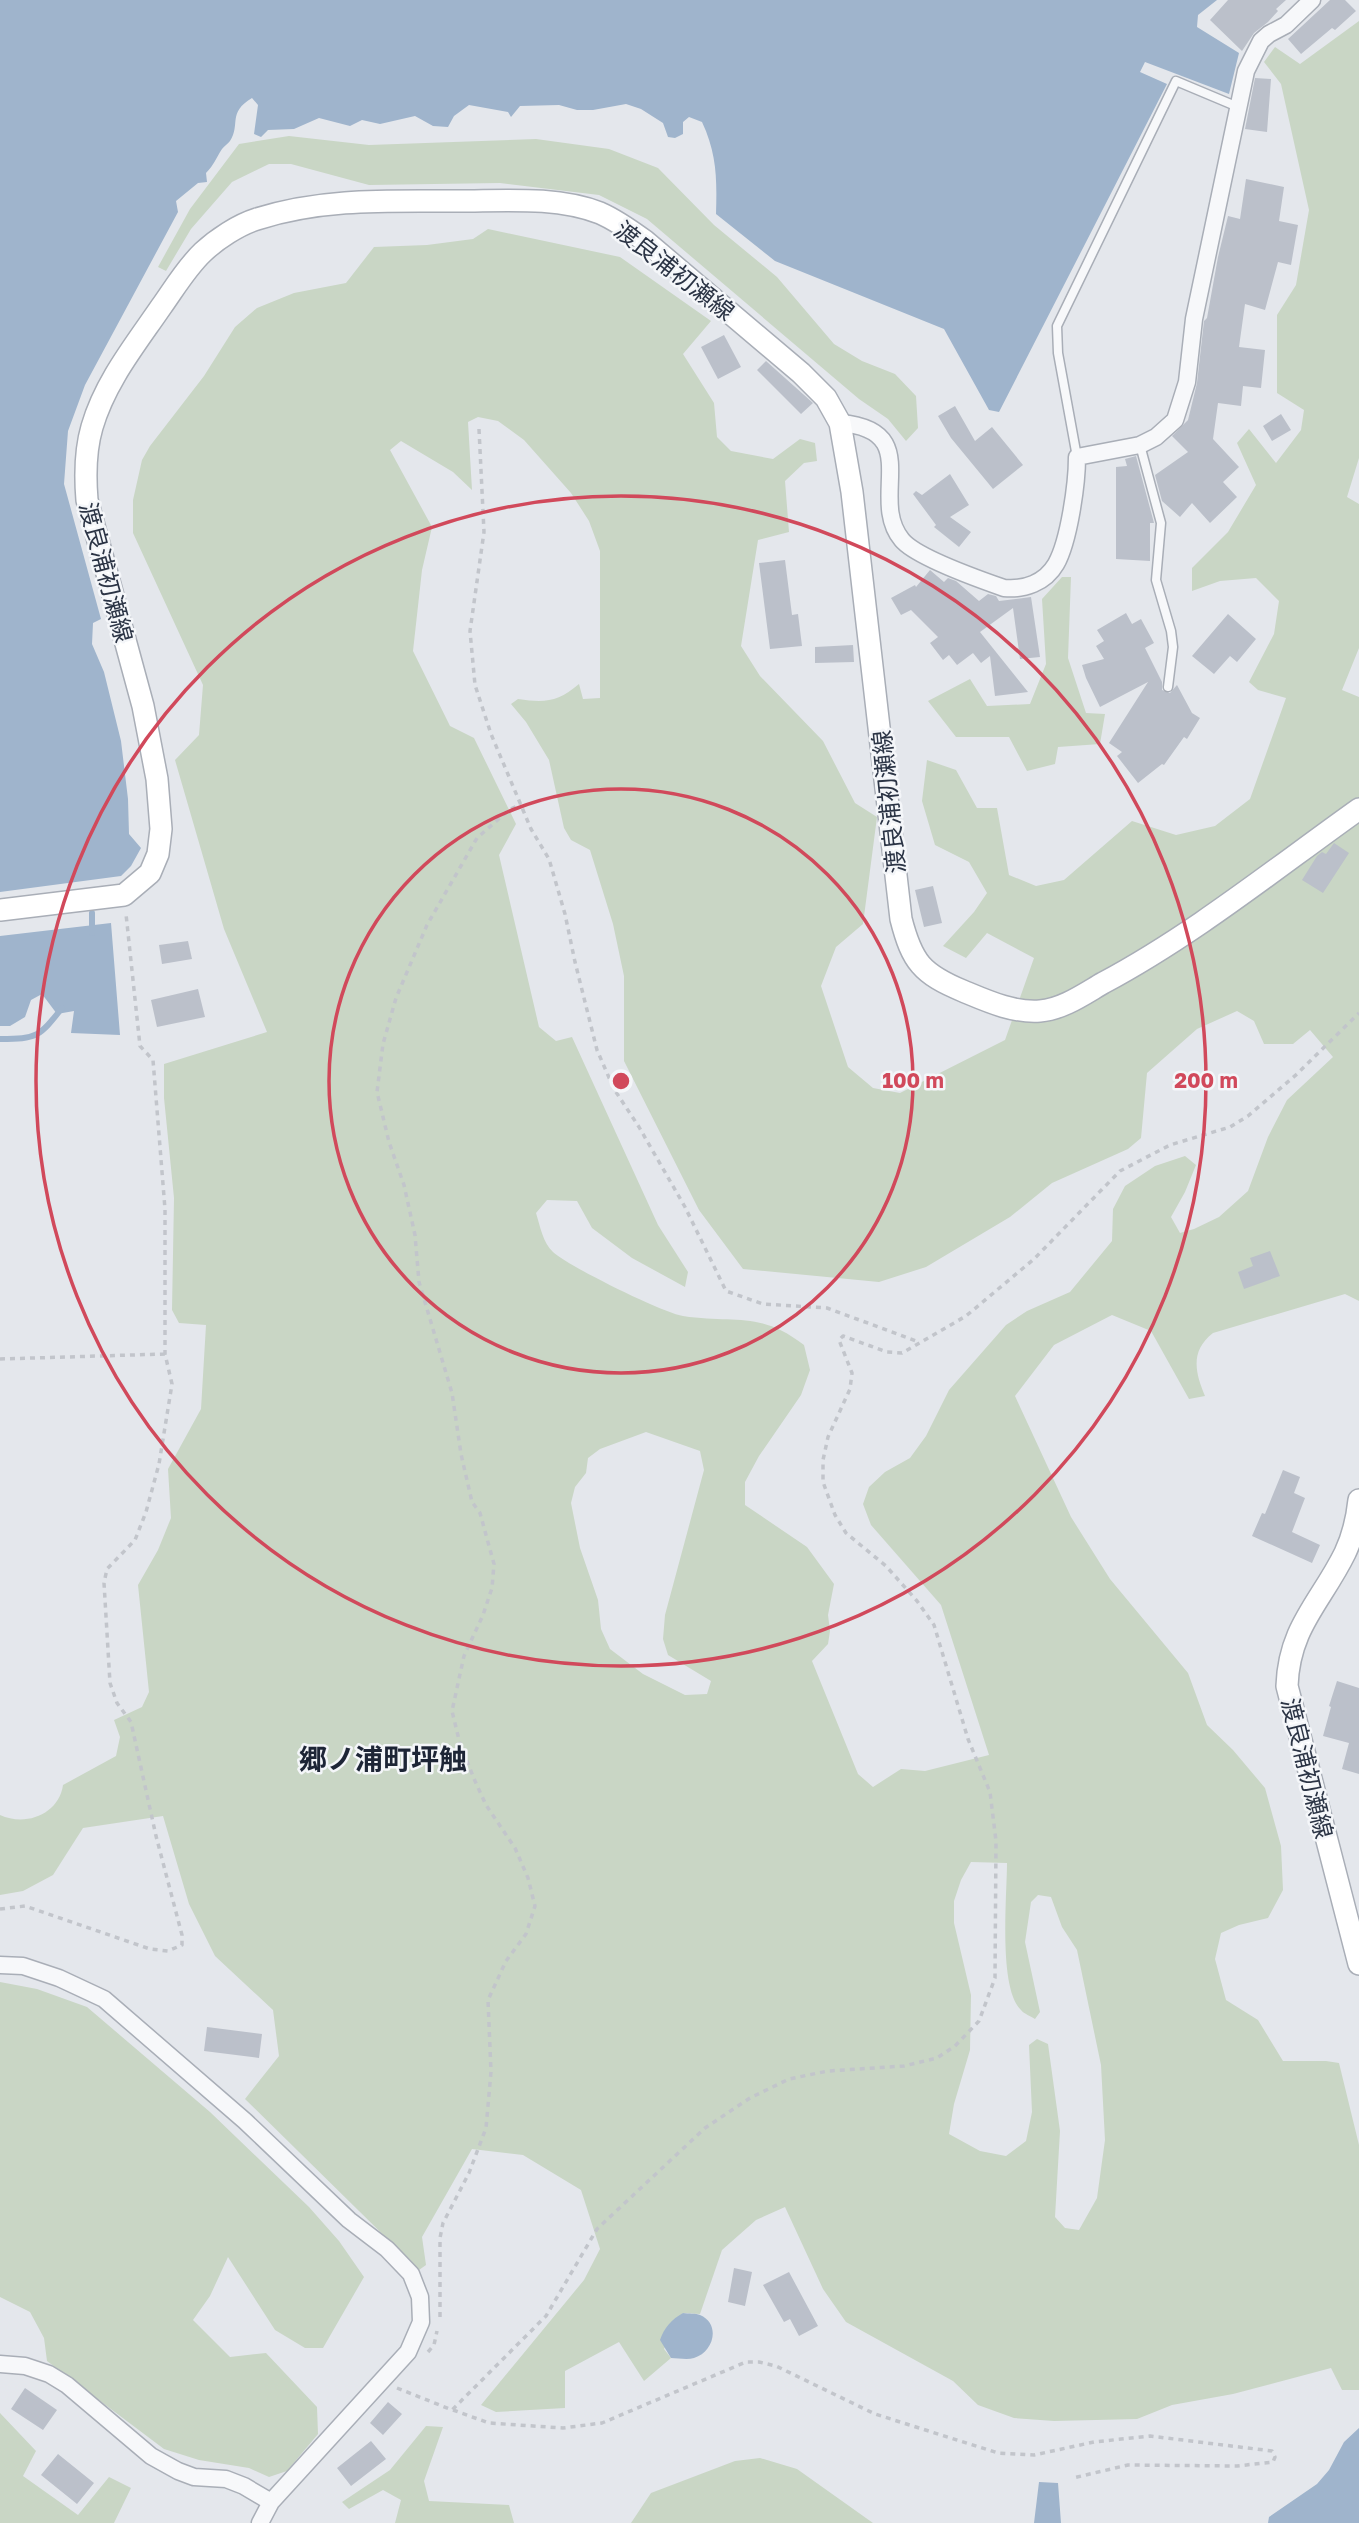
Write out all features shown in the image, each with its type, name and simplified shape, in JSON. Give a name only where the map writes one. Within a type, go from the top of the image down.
[{"type":"main road","name":"渡良浦初瀬線","points":[[124,895],[150,873],[158,854],[161,830],[157,779],[143,706],[87,500],[85,480],[92,426],[107,388],[127,355],[189,267],[218,240],[254,220],[308,205],[387,201],[540,202],[570,205],[598,212],[620,223],[645,241],[801,373],[826,398],[840,423],[852,492],[901,919],[907,943],[918,962],[934,978],[993,1003],[1020,1010],[1041,1011],[1069,1002],[1120,975],[1166,945],[1359,809]]},
{"type":"main road","points":[[0,910],[124,895]]},
{"type":"main road","name":"渡良浦初瀬線","points":[[1359,1500],[1356,1524],[1345,1553],[1299,1630],[1288,1663],[1287,1686],[1359,1964]]},
{"type":"street","points":[[840,423],[868,427],[879,436],[889,452],[893,527],[903,541],[916,551],[1004,588],[1019,589],[1044,578],[1056,565],[1069,519],[1077,474],[1077,457],[1140,445],[1168,429],[1175,420],[1187,382],[1194,319],[1246,71],[1261,41],[1286,25],[1312,0]]},
{"type":"street","points":[[0,1965],[23,1966],[59,1978],[104,1999],[245,2121],[349,2220],[387,2249],[411,2274],[420,2297],[421,2322],[391,2384],[271,2502],[260,2523]]},
{"type":"street","points":[[0,2364],[25,2366],[49,2374],[67,2385],[150,2456],[178,2471],[194,2477],[226,2479],[271,2502]]},
{"type":"lane","points":[[1077,457],[1058,353],[1056,326],[1175,81],[1238,107]]},
{"type":"lane","points":[[1140,445],[1161,523],[1156,580],[1173,647],[1168,687]]},
{"type":"path","points":[[479,429],[484,532],[470,631],[475,685],[491,734],[531,829],[548,859],[565,914],[592,1033],[614,1089],[639,1127],[702,1238],[726,1291],[763,1304],[827,1308],[919,1342]]},
{"type":"path","points":[[427,2354],[434,2346],[441,2306],[439,2272],[442,2230],[469,2173],[485,2128],[491,2072],[488,2000],[506,1962],[526,1934],[535,1906],[528,1878],[515,1848],[486,1805],[475,1782],[460,1744],[452,1711],[464,1656],[492,1588],[494,1564],[480,1513],[472,1502],[461,1454],[452,1393],[419,1282],[415,1235],[404,1185],[389,1142],[377,1092],[383,1044],[396,998],[427,925],[477,838],[509,810],[521,804]]},
{"type":"path","points":[[0,1909],[25,1906],[150,1949],[168,1951],[182,1945],[182,1935],[156,1836],[131,1722],[117,1703],[110,1683],[104,1583],[107,1569],[135,1540],[146,1512],[159,1464],[172,1384],[164,1354],[165,1209],[153,1060],[140,1046],[124,895]]},
{"type":"path","points":[[452,2410],[546,2316],[597,2229],[705,2129],[750,2098],[789,2079],[828,2071],[904,2066],[937,2058],[955,2046],[979,2021],[995,1978],[996,1841],[990,1792],[968,1739],[934,1625],[886,1566],[846,1534],[835,1515],[823,1482],[828,1437],[850,1389],[852,1373],[839,1340],[843,1336],[887,1352],[902,1353],[967,1316],[1034,1259],[1120,1171],[1170,1145],[1230,1127],[1248,1116],[1297,1074],[1359,1013]]},
{"type":"path","points":[[0,1359],[164,1354]]},
{"type":"path","points":[[391,2384],[489,2423],[563,2428],[602,2423],[746,2362],[759,2362],[776,2366],[875,2414],[998,2454],[1034,2455],[1094,2442],[1150,2436],[1272,2451],[1275,2457],[1273,2462],[1237,2466],[1128,2465],[1073,2478]]},
{"type":"path","points":[[391,2384],[404,2380]]},
{"type":"green space","points":[[1359,21],[1359,458],[1347,497],[1359,504],[1359,648],[1342,690],[1359,697],[1359,1301],[1345,1294],[1213,1333],[1201,1347],[1197,1362],[1205,1396],[1189,1399],[1151,1331],[1112,1315],[1054,1345],[1015,1396],[1071,1517],[1110,1579],[1188,1673],[1207,1725],[1233,1750],[1265,1788],[1281,1846],[1283,1890],[1268,1918],[1239,1925],[1221,1933],[1215,1959],[1226,2000],[1258,2020],[1283,2061],[1339,2063],[1359,2145],[1359,2390],[1342,2390],[1331,2368],[1233,2394],[1172,2405],[1137,2419],[1054,2421],[1014,2418],[978,2405],[953,2381],[846,2322],[823,2289],[785,2207],[756,2220],[722,2250],[700,2314],[683,2313],[664,2349],[671,2358],[644,2381],[619,2342],[565,2371],[565,2408],[496,2412],[481,2405],[584,2280],[600,2249],[581,2190],[523,2155],[472,2149],[422,2237],[426,2265],[419,2270],[245,2099],[279,2056],[273,2010],[215,1956],[189,1904],[163,1816],[83,1828],[53,1875],[23,1891],[0,1895],[0,1815],[20,1819],[40,1815],[55,1804],[63,1785],[116,1756],[120,1737],[114,1720],[142,1707],[149,1692],[138,1585],[158,1550],[171,1518],[168,1469],[201,1409],[206,1325],[179,1323],[172,1310],[174,1198],[164,1098],[164,1064],[267,1032],[224,929],[175,760],[199,735],[203,685],[133,533],[133,500],[142,460],[204,376],[235,327],[257,308],[294,293],[346,283],[374,247],[427,245],[473,239],[488,229],[620,257],[711,321],[683,354],[714,403],[717,437],[731,451],[773,459],[800,439],[815,443],[817,461],[804,463],[785,481],[789,532],[758,540],[741,646],[760,676],[823,741],[855,803],[877,817],[863,924],[836,947],[821,986],[848,1067],[873,1088],[900,1093],[1005,1040],[1034,958],[987,933],[966,958],[943,946],[974,912],[987,893],[969,862],[935,845],[922,801],[927,760],[956,770],[977,808],[997,808],[1009,875],[1036,886],[1064,880],[1132,821],[1176,835],[1215,826],[1250,799],[1286,698],[1258,690],[1249,682],[1274,634],[1279,601],[1256,578],[1220,581],[1192,591],[1192,568],[1228,532],[1256,485],[1237,443],[1249,429],[1276,463],[1301,430],[1304,410],[1277,393],[1277,315],[1296,285],[1309,210],[1281,84],[1264,62],[1275,47],[1300,64]],"holes":[[[478,417],[498,421],[524,440],[571,493],[589,521],[600,551],[600,698],[583,699],[579,684],[558,698],[536,701],[518,699],[511,704],[526,722],[549,760],[564,828],[571,840],[590,850],[613,924],[624,976],[624,1061],[699,1210],[743,1269],[879,1282],[926,1267],[1010,1217],[1052,1183],[1128,1149],[1141,1138],[1147,1073],[1197,1029],[1237,1011],[1254,1021],[1264,1044],[1293,1044],[1310,1030],[1333,1057],[1287,1100],[1268,1137],[1248,1191],[1219,1217],[1180,1233],[1171,1217],[1196,1165],[1185,1156],[1155,1166],[1125,1186],[1113,1209],[1112,1241],[1070,1292],[1027,1311],[1006,1325],[949,1390],[926,1436],[910,1458],[885,1472],[869,1487],[863,1504],[871,1525],[941,1605],[989,1755],[925,1771],[901,1769],[873,1787],[858,1774],[812,1661],[828,1644],[828,1615],[834,1584],[807,1547],[745,1505],[745,1482],[759,1456],[801,1395],[810,1370],[804,1345],[788,1334],[759,1323],[683,1316],[656,1307],[562,1259],[553,1252],[542,1234],[536,1213],[547,1200],[577,1201],[592,1228],[632,1258],[685,1287],[688,1272],[658,1225],[572,1037],[556,1041],[539,1027],[499,855],[516,824],[474,738],[450,726],[413,651],[422,570],[432,527],[390,450],[401,441],[453,472],[472,490],[468,422]],[[646,1432],[700,1451],[704,1470],[665,1615],[663,1639],[668,1655],[711,1681],[707,1694],[685,1695],[643,1674],[610,1649],[601,1629],[598,1600],[580,1548],[571,1503],[575,1487],[586,1473],[588,1458],[600,1449]],[[971,1862],[1007,1863],[1006,1962],[1014,1999],[1026,2014],[1035,2019],[1040,2012],[1025,1942],[1031,1902],[1038,1895],[1051,1897],[1062,1927],[1077,1950],[1101,2065],[1105,2140],[1097,2198],[1079,2230],[1065,2228],[1055,2217],[1060,2131],[1048,2044],[1037,2039],[1029,2045],[1032,2112],[1026,2141],[1006,2156],[980,2151],[949,2134],[954,2104],[970,2050],[971,1995],[954,1923],[954,1901]]]},
{"type":"green space","points":[[289,136],[369,145],[536,139],[609,149],[658,168],[714,225],[777,277],[834,344],[862,361],[895,374],[916,396],[918,428],[906,441],[888,419],[859,399],[647,219],[599,195],[500,183],[369,185],[291,164],[269,164],[232,182],[191,229],[166,271],[158,267],[190,209],[239,144]]},
{"type":"green space","points":[[1062,577],[1071,577],[1068,658],[1086,713],[1105,714],[1100,744],[1058,747],[1055,764],[1027,771],[1009,737],[956,737],[928,701],[970,679],[987,706],[1030,704],[1046,664],[1042,599]]},
{"type":"green space","points":[[0,1982],[37,1989],[87,2007],[210,2112],[309,2207],[339,2241],[364,2277],[323,2348],[305,2348],[275,2330],[228,2257],[210,2296],[193,2320],[230,2357],[266,2353],[317,2407],[318,2434],[287,2471],[269,2477],[249,2468],[199,2460],[164,2449],[47,2361],[44,2338],[30,2312],[0,2297]]},
{"type":"green space","points":[[0,2413],[36,2451],[23,2476],[78,2515],[109,2477],[131,2488],[114,2523],[0,2523]]},
{"type":"green space","points":[[426,2426],[443,2427],[424,2481],[429,2501],[509,2505],[514,2523],[395,2523],[401,2500],[383,2490],[349,2509],[342,2502],[390,2470]]},
{"type":"green space","points":[[760,2458],[797,2469],[873,2523],[631,2523],[651,2493],[735,2461]]},
{"type":"water","points":[[0,0],[1217,0],[1198,15],[1197,27],[1239,53],[1229,94],[1145,62],[1140,72],[1167,84],[999,412],[989,410],[944,329],[775,261],[716,214],[715,167],[711,145],[702,122],[689,117],[683,122],[683,134],[675,138],[668,137],[663,123],[641,109],[626,104],[593,110],[577,110],[559,105],[520,106],[511,117],[508,112],[469,105],[454,116],[448,127],[433,126],[415,116],[380,124],[362,120],[350,126],[319,118],[294,129],[268,130],[261,137],[254,134],[258,105],[252,98],[244,103],[237,114],[230,141],[206,173],[207,182],[198,183],[176,201],[178,212],[85,385],[68,431],[64,484],[101,619],[93,623],[92,644],[104,672],[121,741],[129,834],[141,848],[131,866],[121,876],[0,892]]},
{"type":"water","points":[[111,923],[120,1035],[71,1033],[74,1011],[57,1014],[42,994],[31,1000],[25,1017],[10,1026],[0,1026],[0,936]]},
{"type":"water","points":[[683,2313],[698,2314],[707,2319],[713,2331],[706,2350],[691,2359],[671,2358],[660,2340],[669,2324]]},
{"type":"water","points":[[1359,2428],[1359,2523],[1268,2523],[1269,2517],[1317,2484],[1329,2470],[1344,2442]]},
{"type":"water","points":[[1039,2482],[1058,2483],[1061,2523],[1034,2523]]},
{"type":"building","points":[[1228,0],[1286,0],[1268,22],[1254,33],[1242,51],[1210,20]]},
{"type":"building","points":[[1330,0],[1345,0],[1356,11],[1301,54],[1288,39]]},
{"type":"building","points":[[1255,78],[1271,79],[1267,132],[1245,129]]},
{"type":"building","points":[[1246,179],[1284,187],[1279,221],[1298,225],[1291,265],[1278,262],[1265,310],[1245,304],[1239,347],[1265,350],[1261,388],[1243,386],[1241,406],[1218,403],[1213,439],[1239,467],[1223,482],[1237,497],[1210,523],[1192,503],[1180,517],[1162,501],[1155,475],[1188,452],[1172,436],[1188,420],[1197,383],[1204,321],[1207,318],[1218,257],[1228,216],[1240,219]]},
{"type":"building","points":[[724,335],[741,367],[718,379],[701,347]]},
{"type":"building","points":[[766,361],[813,403],[801,414],[757,370]]},
{"type":"building","points":[[955,406],[975,441],[992,427],[1023,465],[993,489],[951,438],[938,416]]},
{"type":"building","points":[[1281,414],[1291,430],[1272,441],[1263,426]]},
{"type":"building","points":[[1136,456],[1154,523],[1150,523],[1150,561],[1116,559],[1116,467],[1127,466],[1125,459]]},
{"type":"building","points":[[950,474],[969,505],[950,517],[971,532],[959,547],[934,527],[936,525],[913,494],[916,491],[922,495]]},
{"type":"building","points":[[785,560],[792,615],[798,614],[802,646],[770,649],[759,563]]},
{"type":"building","points":[[930,570],[944,582],[948,578],[956,581],[979,601],[988,594],[996,596],[999,601],[1031,597],[1040,657],[1020,659],[1013,608],[980,632],[1028,692],[995,696],[990,656],[981,663],[973,653],[957,665],[949,655],[943,660],[930,643],[938,637],[911,610],[901,615],[891,598],[915,585],[916,587]]},
{"type":"building","points":[[1126,613],[1132,624],[1141,619],[1154,643],[1145,648],[1162,682],[1162,690],[1170,693],[1177,685],[1192,713],[1200,718],[1187,739],[1184,737],[1164,765],[1138,783],[1117,756],[1122,752],[1109,743],[1148,682],[1100,707],[1082,665],[1104,659],[1096,646],[1104,641],[1097,630]]},
{"type":"building","points":[[1228,614],[1256,639],[1237,662],[1230,656],[1214,674],[1192,656]]},
{"type":"building","points":[[853,645],[854,662],[815,663],[815,647]]},
{"type":"building","points":[[1334,843],[1349,853],[1323,893],[1302,880],[1317,856],[1322,852],[1326,854]]},
{"type":"building","points":[[933,886],[942,923],[924,927],[915,890]]},
{"type":"building","points":[[188,941],[192,959],[162,964],[159,945]]},
{"type":"building","points":[[198,989],[205,1017],[157,1027],[151,1000]]},
{"type":"building","points":[[1270,1251],[1280,1276],[1244,1289],[1238,1272],[1253,1266],[1250,1258]]},
{"type":"building","points":[[1283,1470],[1300,1477],[1294,1493],[1305,1498],[1292,1532],[1320,1545],[1312,1563],[1252,1536],[1262,1513],[1265,1514]]},
{"type":"building","points":[[1337,1681],[1359,1688],[1359,1774],[1342,1769],[1349,1743],[1323,1736]]},
{"type":"building","points":[[207,2027],[262,2034],[259,2058],[204,2051]]},
{"type":"building","points":[[734,2268],[752,2272],[745,2306],[728,2302]]},
{"type":"building","points":[[789,2272],[818,2326],[799,2336],[790,2319],[784,2322],[763,2285]]},
{"type":"building","points":[[25,2388],[57,2410],[43,2430],[11,2409]]},
{"type":"building","points":[[388,2402],[402,2414],[383,2435],[370,2423]]},
{"type":"building","points":[[371,2441],[386,2459],[351,2486],[337,2468]]},
{"type":"building","points":[[58,2454],[94,2483],[77,2504],[41,2475]]},
{"type":"waterway","points":[[92,913],[92,933]]},
{"type":"waterway","points":[[0,1039],[30,1037],[42,1031],[62,1008]]},
{"type":"district","name":"郷ノ浦町坪触","points":[[383,1758]]}]
